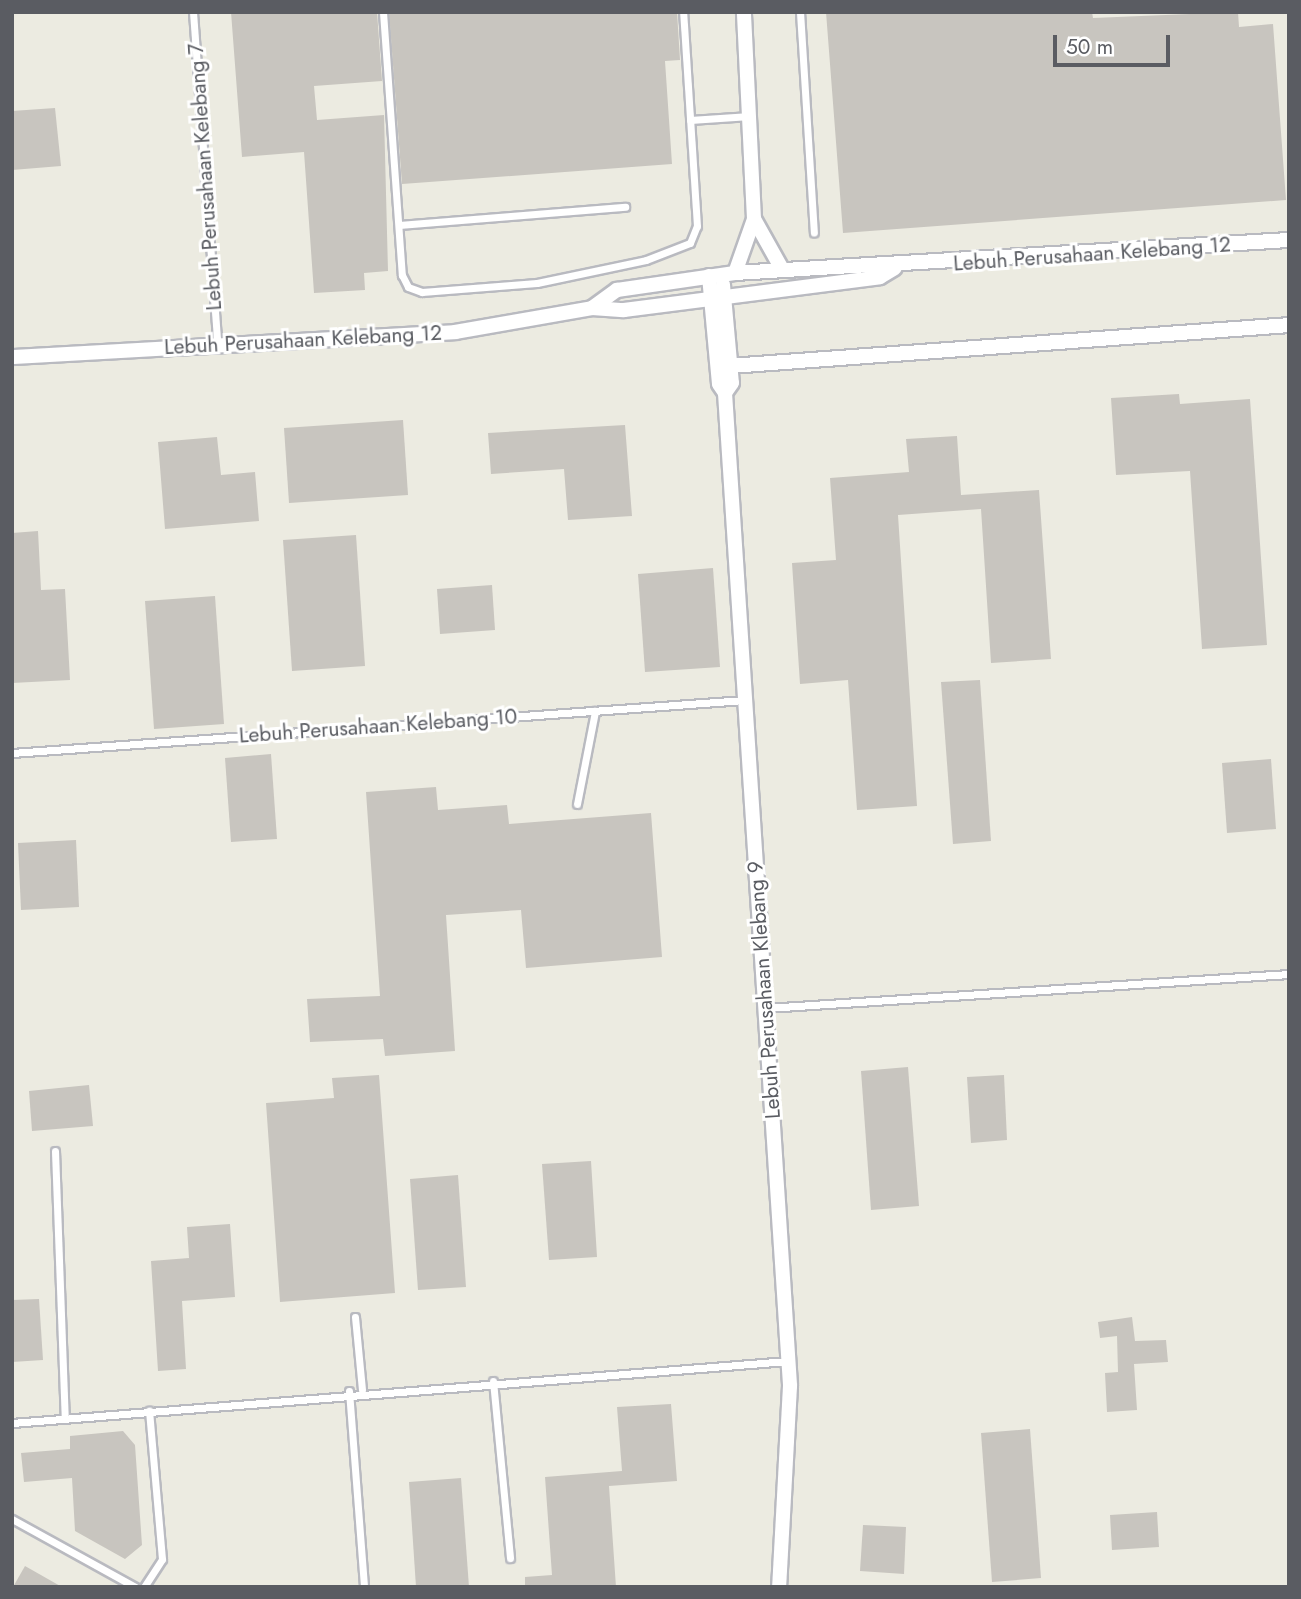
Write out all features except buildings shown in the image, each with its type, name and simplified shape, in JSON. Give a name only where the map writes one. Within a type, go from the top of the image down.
[{"type":"street","points":[[744,12],[754,219],[782,270]]},
{"type":"street","points":[[722,275],[754,219]]},
{"type":"street","name":"Lebuh Perusahaan Kelebang 12","points":[[592,308],[617,290],[722,275],[877,262],[895,268],[1289,240]]},
{"type":"street","name":"Lebuh Perusahaan Kelebang 12","points":[[12,357],[216,342],[455,332],[592,308],[880,277],[895,268]]},
{"type":"street","name":"Lebuh Perusahaan Klebang 9","points":[[722,275],[717,295],[719,384],[725,393]]},
{"type":"street","name":"Lebuh Perusahaan Klebang 9","points":[[717,295],[730,366],[725,393],[791,1417],[779,1587]]},
{"type":"street","points":[[730,366],[1289,325]]},
{"type":"lane","name":"Lebuh Perusahaan Kelebang 7","points":[[194,12],[216,342]]},
{"type":"lane","points":[[383,12],[404,282],[422,292],[513,286],[646,260],[690,243],[697,232],[683,12]]},
{"type":"lane","points":[[800,12],[814,233]]},
{"type":"lane","points":[[690,120],[751,116]]},
{"type":"lane","points":[[398,225],[625,207]]},
{"type":"lane","name":"Lebuh Perusahaan Kelebang 10","points":[[12,753],[744,700]]},
{"type":"lane","points":[[577,804],[595,711]]},
{"type":"lane","points":[[765,1008],[1289,974]]},
{"type":"lane","points":[[55,1151],[65,1418]]},
{"type":"lane","points":[[355,1317],[362,1390]]},
{"type":"lane","points":[[12,1423],[349,1391],[788,1361]]},
{"type":"lane","points":[[493,1381],[510,1558]]},
{"type":"lane","points":[[349,1391],[364,1587]]},
{"type":"lane","points":[[145,1587],[162,1559],[149,1411]]},
{"type":"lane","points":[[12,1519],[135,1587]]}]
